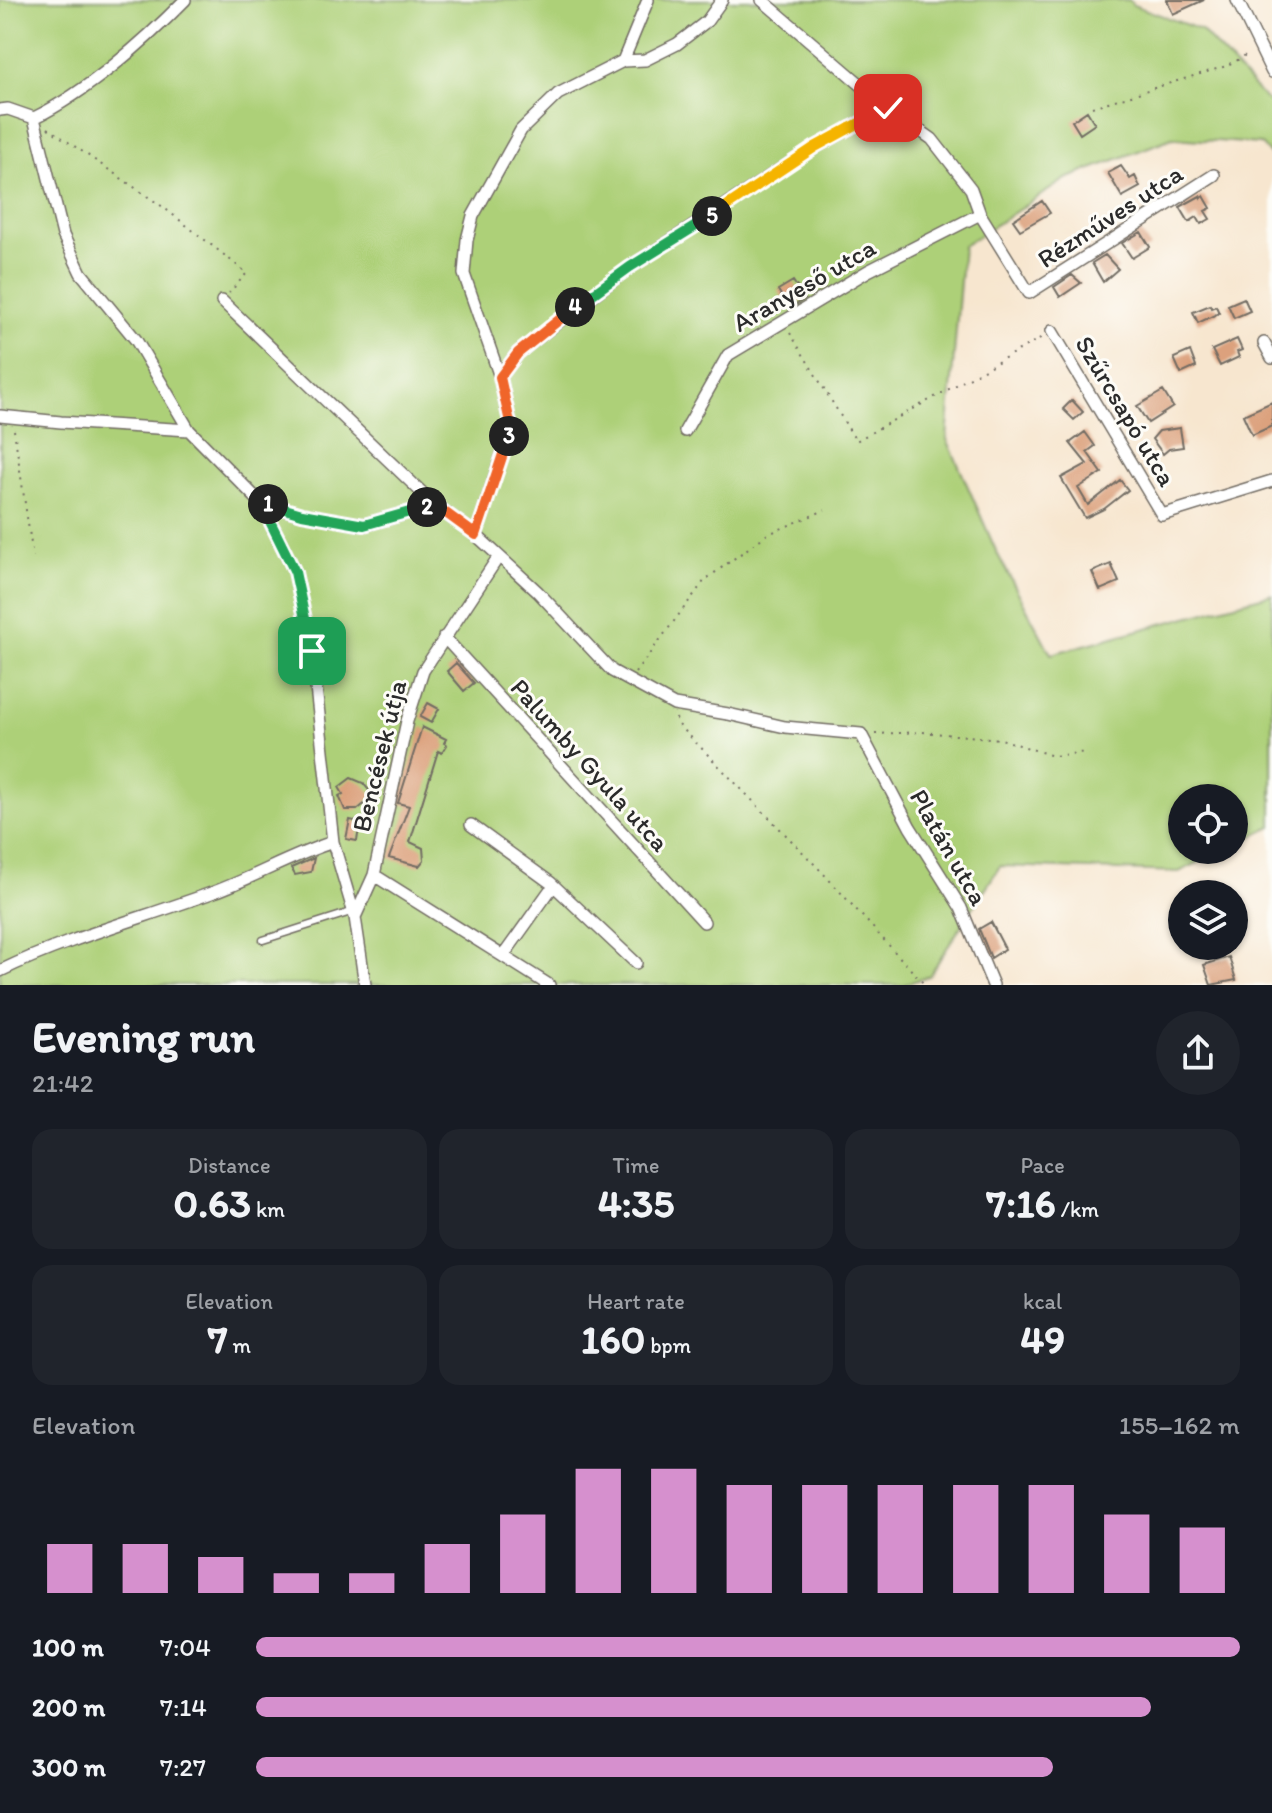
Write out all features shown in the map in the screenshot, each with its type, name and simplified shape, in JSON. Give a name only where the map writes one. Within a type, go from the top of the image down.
[{"type":"street","points":[[34,118],[100,75],[156,29],[185,0]]},
{"type":"street","points":[[623,61],[648,0]]},
{"type":"street","points":[[476,535],[511,427],[500,377],[464,274],[473,216],[521,130],[558,94],[623,61],[645,60],[677,44],[707,21],[722,0]]},
{"type":"street","points":[[762,0],[888,108],[932,139],[971,189],[980,214]]},
{"type":"street","points":[[1237,0],[1272,72]]},
{"type":"street","points":[[500,377],[518,353],[630,267],[744,196],[815,147],[888,108]]},
{"type":"street","points":[[0,110],[8,109],[34,118]]},
{"type":"street","points":[[34,118],[63,235],[81,273],[136,340],[189,430],[261,503],[295,572],[312,651],[333,842],[354,914],[365,985]]},
{"type":"street","name":"Rézműves utca","points":[[980,214],[1029,293],[1214,175]]},
{"type":"street","name":"Aranyeső utca","points":[[685,431],[728,355],[868,271],[980,214]]},
{"type":"street","points":[[222,301],[435,505],[476,535],[538,592],[612,671],[674,705],[785,727],[861,734]]},
{"type":"street","name":"Szűrcsapó utca","points":[[1052,331],[1162,515],[1272,481]]},
{"type":"street","points":[[1264,343],[1272,358]]},
{"type":"street","points":[[6,416],[189,430]]},
{"type":"street","points":[[261,503],[364,525],[435,505]]},
{"type":"street","name":"Bencések útja","points":[[354,914],[374,875],[407,721],[423,671],[499,556]]},
{"type":"street","name":"Palumby Gyula utca","points":[[444,637],[704,922]]},
{"type":"street","name":"Platán utca","points":[[861,734],[910,827],[961,908],[993,985]]},
{"type":"street","points":[[471,825],[553,886],[636,963]]},
{"type":"street","points":[[0,971],[36,953],[228,887],[333,842]]},
{"type":"street","points":[[374,875],[549,985]]},
{"type":"street","points":[[503,956],[553,886]]},
{"type":"lane","points":[[263,940],[354,914]]},
{"type":"path","points":[[1092,107],[1223,67],[1242,58],[1258,41]]},
{"type":"path","points":[[34,118],[163,207],[247,273],[222,301]]},
{"type":"path","points":[[783,322],[856,441],[1052,331]]},
{"type":"path","points":[[6,416],[33,557]]},
{"type":"path","points":[[629,680],[705,580],[766,535],[825,510]]},
{"type":"path","points":[[674,705],[677,723],[812,861],[925,985]]},
{"type":"path","points":[[861,734],[922,732],[1001,739],[1053,756],[1087,752]]},
{"type":"green space","points":[[0,0],[1129,0],[1133,5],[1201,30],[1266,100],[1272,102],[1272,156],[1260,144],[1172,138],[1066,179],[963,246],[947,439],[997,553],[1051,654],[1272,594],[1272,827],[1248,838],[1248,784],[1168,784],[1168,864],[1195,864],[1179,872],[1000,866],[929,976],[903,985],[0,985]]},
{"type":"building","points":[[1167,0],[1204,0],[1173,14]]},
{"type":"building","points":[[1087,111],[1095,124],[1080,134],[1072,121]]},
{"type":"building","points":[[1121,166],[1130,179],[1135,176],[1140,187],[1122,197],[1108,173]]},
{"type":"building","points":[[1204,196],[1211,208],[1205,211],[1210,219],[1201,224],[1197,217],[1189,222],[1180,207]]},
{"type":"building","points":[[1042,201],[1050,213],[1020,230],[1013,220]]},
{"type":"building","points":[[1141,232],[1150,247],[1132,258],[1122,243]]},
{"type":"building","points":[[1105,255],[1118,269],[1103,282],[1092,263]]},
{"type":"building","points":[[1072,275],[1081,283],[1060,297],[1054,287]]},
{"type":"building","points":[[793,281],[805,299],[789,309],[778,290]]},
{"type":"building","points":[[1244,298],[1250,311],[1234,318],[1228,305]]},
{"type":"building","points":[[1210,305],[1211,308],[1216,306],[1219,313],[1198,323],[1193,312]]},
{"type":"building","points":[[1237,339],[1242,350],[1237,352],[1239,357],[1220,366],[1212,350]]},
{"type":"building","points":[[1190,351],[1196,367],[1181,374],[1174,358]]},
{"type":"building","points":[[1163,391],[1173,407],[1148,423],[1137,406]]},
{"type":"building","points":[[1072,400],[1083,412],[1074,420],[1063,409]]},
{"type":"building","points":[[1272,402],[1272,426],[1252,435],[1243,415]]},
{"type":"building","points":[[1180,428],[1183,447],[1169,449],[1163,454],[1152,439],[1159,431]]},
{"type":"building","points":[[1085,432],[1095,446],[1087,452],[1102,473],[1078,488],[1088,505],[1120,480],[1128,490],[1104,509],[1085,518],[1061,478],[1087,464],[1070,443]]},
{"type":"building","points":[[1111,564],[1119,582],[1100,590],[1092,572]]},
{"type":"building","points":[[456,663],[474,683],[464,691],[447,671]]},
{"type":"building","points":[[428,703],[439,709],[431,723],[420,717]]},
{"type":"building","points":[[422,727],[446,739],[444,743],[447,745],[442,753],[438,751],[410,842],[423,848],[424,860],[419,866],[389,858],[409,806],[398,803]]},
{"type":"building","points":[[351,778],[363,783],[374,796],[357,810],[345,810],[339,787]]},
{"type":"building","points":[[350,820],[360,822],[357,841],[346,839]]},
{"type":"building","points":[[314,858],[311,872],[295,875],[291,868]]},
{"type":"building","points":[[991,922],[1005,949],[991,958],[979,929]]},
{"type":"building","points":[[1230,960],[1236,980],[1211,985],[1204,965]]},
{"type":"route","points":[[312,651],[295,572],[261,503],[364,525],[435,505],[476,535],[511,427],[500,377],[518,353],[630,267],[744,196],[815,147],[888,108]]}]
